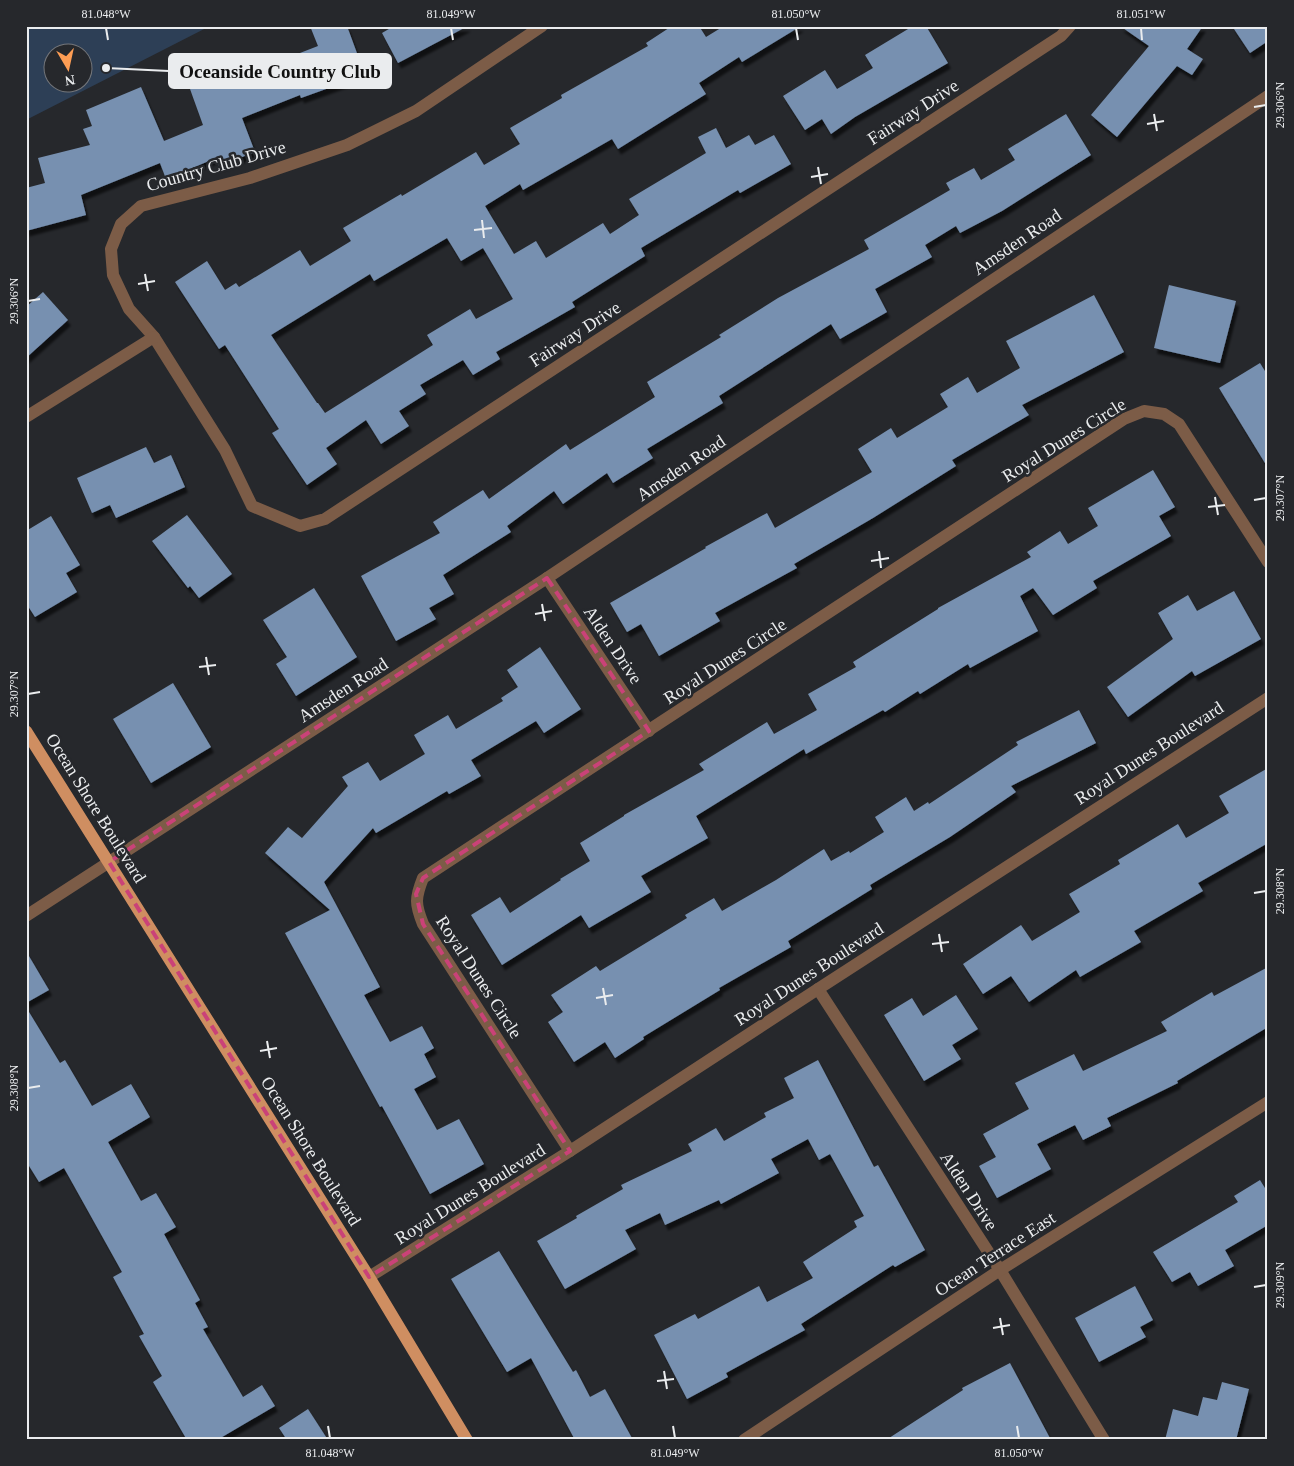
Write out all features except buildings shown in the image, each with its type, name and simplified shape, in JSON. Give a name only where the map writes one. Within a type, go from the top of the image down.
[{"type":"main road","name":"Ocean Shore Boulevard","points":[[26,731],[369,1278],[467,1440]]},
{"type":"street","name":"Country Club Drive","points":[[154,337],[128,309],[113,275],[111,249],[120,224],[141,206],[250,178],[347,145],[416,111],[542,26]]},
{"type":"street","name":"Fairway Drive","points":[[154,337],[225,450],[252,506],[300,526],[325,519],[1061,36],[1070,26]]},
{"type":"street","name":"Amsden Road","points":[[26,916],[547,578],[1268,96]]},
{"type":"street","points":[[26,417],[154,337]]},
{"type":"street","name":"Royal Dunes Circle","points":[[570,1151],[423,924],[417,909],[416,894],[423,878],[1124,419],[1144,410],[1164,414],[1179,424],[1268,562]]},
{"type":"street","name":"Alden Drive","points":[[547,578],[649,731]]},
{"type":"street","name":"Royal Dunes Boulevard","points":[[369,1278],[570,1151],[818,988],[1268,698]]},
{"type":"street","name":"Alden Drive","points":[[818,988],[1000,1270],[1104,1440]]},
{"type":"street","name":"Ocean Terrace East","points":[[744,1440],[1000,1270],[1268,1102]]},
{"type":"highlighted area","points":[[547,578],[649,731],[423,878],[416,894],[423,924],[570,1151],[369,1277],[109,862]]},
{"type":"shaded area","points":[[26,26],[210,26],[92,86],[92,42],[42,42],[42,92],[81,92],[26,120]]},
{"type":"place","name":"Oceanside Country Club","points":[[106,68]]}]
